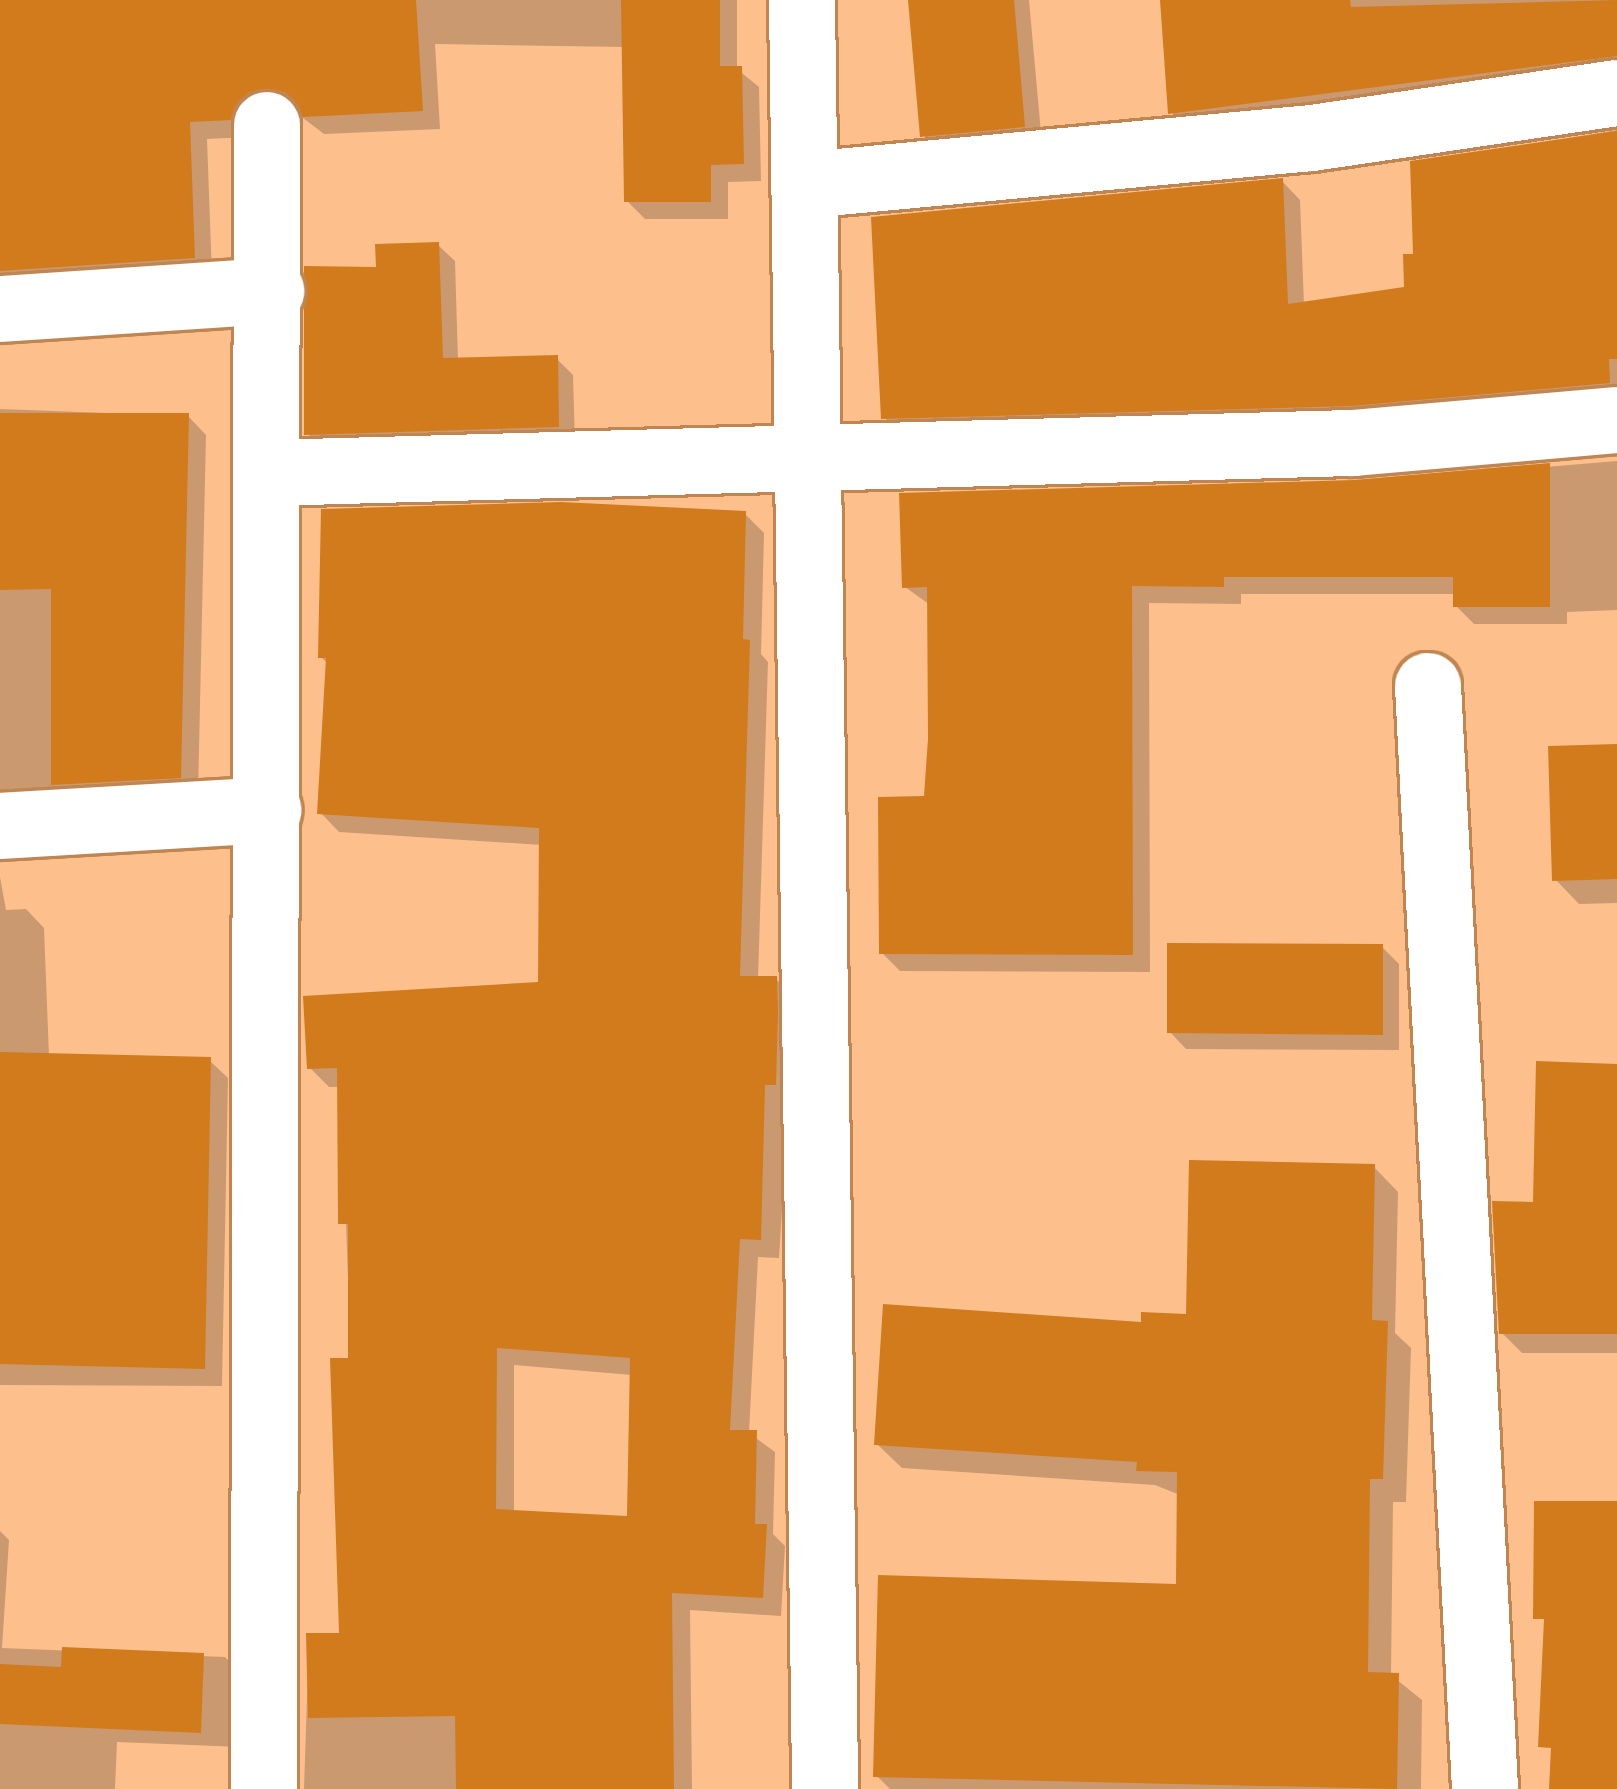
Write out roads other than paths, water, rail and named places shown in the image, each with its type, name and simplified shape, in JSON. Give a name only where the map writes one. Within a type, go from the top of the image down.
[{"type":"street","points":[[802,0],[813,458],[826,1789]]},
{"type":"street","points":[[806,185],[1312,138],[1617,93]]},
{"type":"street","points":[[264,1789],[271,292],[267,125]]},
{"type":"street","points":[[0,309],[271,292]]},
{"type":"street","points":[[270,473],[1353,443],[1617,420]]},
{"type":"street","points":[[1428,686],[1484,1789]]},
{"type":"street","points":[[0,826],[269,810]]}]
